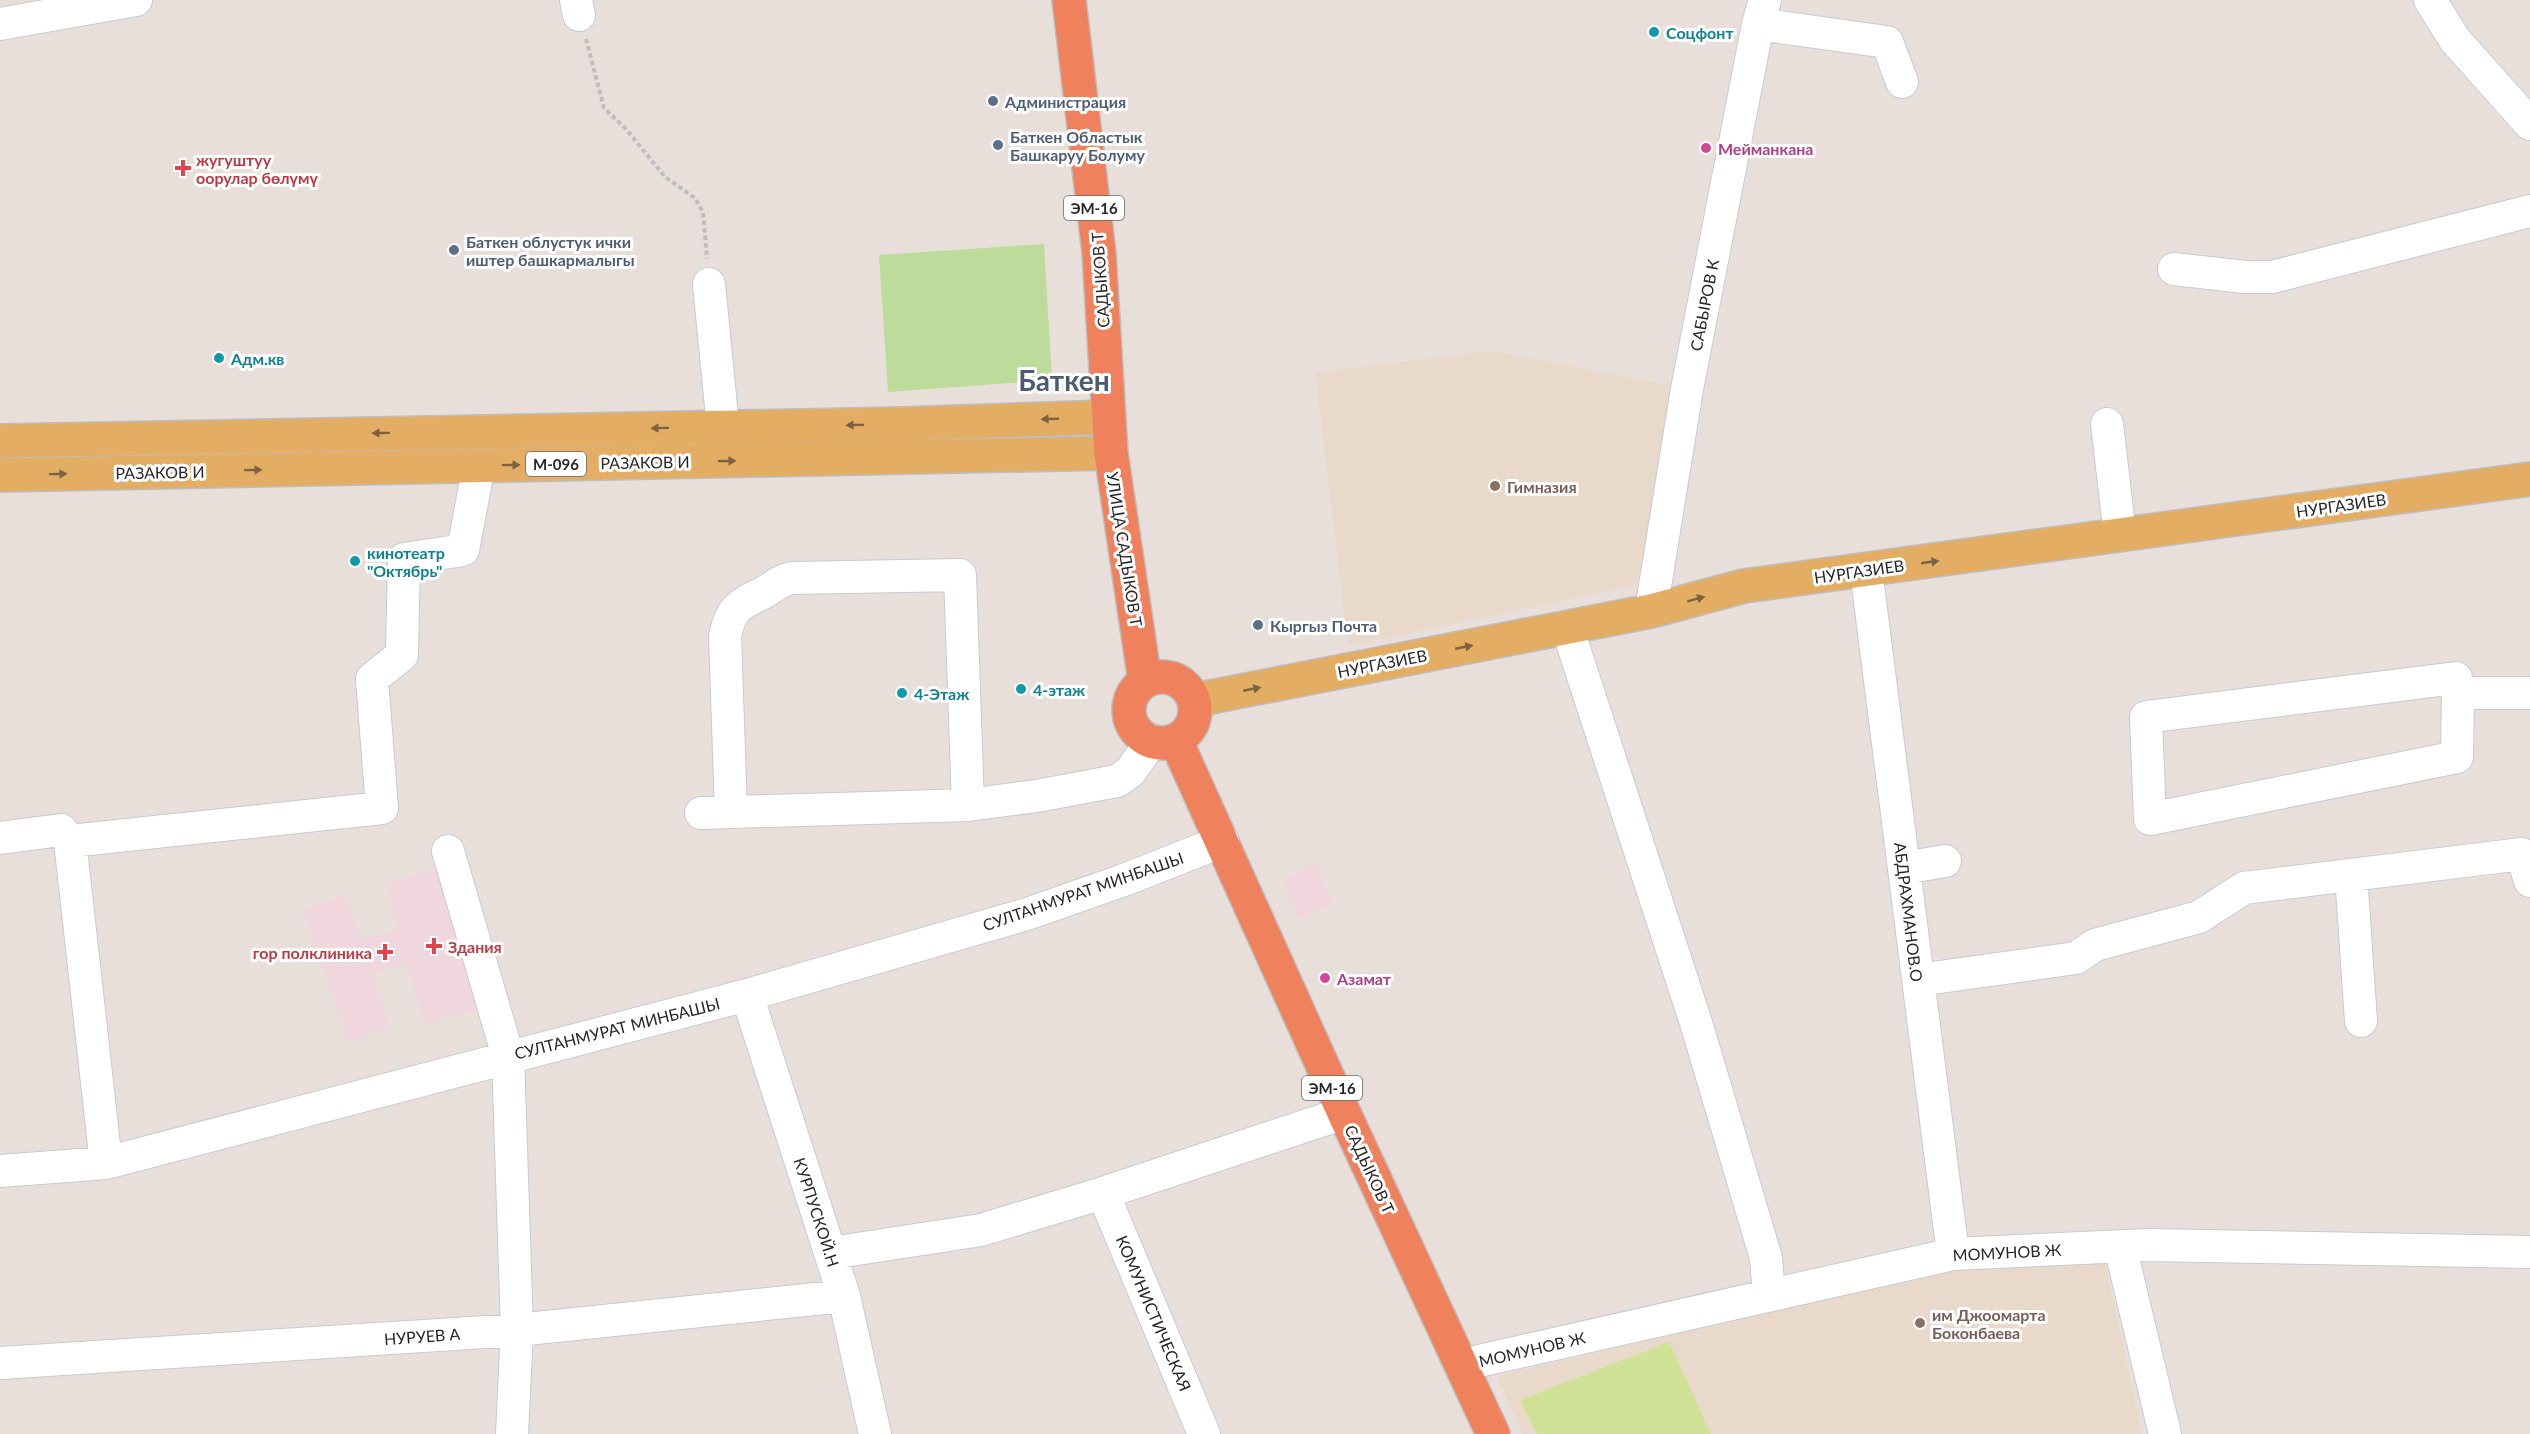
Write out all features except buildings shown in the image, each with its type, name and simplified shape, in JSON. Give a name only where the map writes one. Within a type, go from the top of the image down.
[{"type":"highway","name":"САДЫКОВ Т","points":[[1069,0],[1100,253],[1108,417]]},
{"type":"highway","name":"УЛИЦА САДЫКОВ Т","points":[[1108,417],[1111,453],[1145,681]]},
{"type":"highway","points":[[1145,681],[1155,677],[1176,679],[1185,685],[1195,700],[1193,722],[1182,737],[1163,741]]},
{"type":"highway","name":"ЭМ-16","points":[[1145,681],[1131,697],[1129,708],[1135,728],[1142,736],[1163,741]]},
{"type":"highway","name":"САДЫКОВ Т","points":[[1163,741],[1181,752],[1344,1113],[1493,1434]]},
{"type":"main road","name":"РАЗАКОВ И","points":[[0,441],[1108,417]]},
{"type":"main road","points":[[413,433],[413,467]]},
{"type":"main road","name":"РАЗАКОВ И","points":[[0,475],[1111,453]]},
{"type":"main road","name":"НУРГАЗИЕВ","points":[[1195,700],[1650,611],[1744,586],[2530,479]]},
{"type":"street","points":[[0,24],[136,0]]},
{"type":"street","points":[[2430,0],[2455,40],[2530,124]]},
{"type":"street","points":[[1761,12],[1887,42],[1902,82]]},
{"type":"street","name":"САБЫРОВ К","points":[[1650,611],[1687,389],[1761,12]]},
{"type":"street","points":[[2175,269],[2245,278],[2272,277],[2530,211]]},
{"type":"street","points":[[709,284],[723,427]]},
{"type":"street","points":[[2107,424],[2121,536]]},
{"type":"street","points":[[70,841],[382,808],[372,679],[402,655],[404,559],[463,550],[479,465]]},
{"type":"street","name":"АБДРАХМАНОВ.О","points":[[1866,570],[1953,1254]]},
{"type":"street","points":[[968,805],[960,575],[792,578],[781,580],[763,593],[743,601],[735,609],[727,625],[725,636],[716,812],[968,805],[1037,796],[1118,781],[1163,741]]},
{"type":"street","points":[[1567,627],[1697,1026],[1766,1258],[1769,1294]]},
{"type":"street","points":[[2456,678],[2458,693],[2457,757],[2150,819],[2146,717],[2456,678]]},
{"type":"street","points":[[2458,693],[2530,693]]},
{"type":"street","points":[[0,838],[61,831],[70,841],[106,1163]]},
{"type":"street","name":"СУЛТАНМУРАТ МИНБАШЫ","points":[[0,1171],[106,1163],[747,994],[1027,914],[1124,880],[1223,841]]},
{"type":"street","points":[[448,851],[508,1056],[517,1330],[512,1434]]},
{"type":"street","points":[[1918,980],[2076,958],[2095,945],[2199,917],[2244,888],[2522,854],[2530,881]]},
{"type":"street","points":[[1904,868],[1945,861]]},
{"type":"street","points":[[2351,874],[2361,1021]]},
{"type":"street","name":"КУРПУСКОЙ.Н","points":[[747,994],[844,1296],[875,1434]]},
{"type":"street","points":[[831,1252],[981,1230],[1103,1193],[1344,1113]]},
{"type":"street","name":"КОМУНИСТИЧЕСКАЯ","points":[[1103,1193],[1204,1434]]},
{"type":"street","points":[[2120,1246],[2165,1434]]},
{"type":"street","name":"МОМУНОВ Ж","points":[[1461,1365],[1953,1254],[2120,1246],[2530,1252]]},
{"type":"street","name":"НУРУЕВ А","points":[[0,1363],[517,1330],[844,1296]]},
{"type":"path","points":[[578,8],[604,108],[626,129],[665,177],[695,198],[702,212],[709,284]]},
{"type":"shaded area","name":"Гимназия","points":[[1492,351],[1685,388],[1636,585],[1348,646],[1315,372]]},
{"type":"shaded area","points":[[1315,863],[1333,903],[1299,919],[1282,881]]},
{"type":"shaded area","points":[[444,867],[481,1009],[424,1024],[407,964],[372,975],[390,1028],[349,1042],[303,910],[345,895],[361,940],[398,929],[386,883]]},
{"type":"shaded area","name":"им Джоомарта Боконбаева","points":[[2105,1262],[2142,1434],[1522,1434],[1497,1376],[1947,1269]]},
{"type":"green space","points":[[1044,244],[1052,380],[888,392],[879,255]]},
{"type":"green space","points":[[1669,1342],[1711,1434],[1537,1434],[1520,1400]]},
{"type":"place","name":"Соцфонт","points":[[1654,32]]},
{"type":"place","name":"Администрация","points":[[993,101]]},
{"type":"place","name":"Баткен Областык Башкаруу Болуму","points":[[998,145]]},
{"type":"place","name":"Мейманкана","points":[[1706,148]]},
{"type":"place","name":"жугуштуу оорулар бөлүмү","points":[[183,168]]},
{"type":"place","name":"Баткен облустук ички иштер башкармалыгы","points":[[454,250]]},
{"type":"place","name":"Адм.кв","points":[[219,358]]},
{"type":"place","name":"Гимназия","points":[[1495,486]]},
{"type":"place","name":"кинотеатр \"Октябрь\"","points":[[355,561]]},
{"type":"place","name":"Кыргыз Почта","points":[[1258,625]]},
{"type":"place","name":"4-этаж","points":[[1021,689]]},
{"type":"place","name":"4-Этаж","points":[[902,693]]},
{"type":"place","name":"Здания","points":[[434,946]]},
{"type":"place","name":"гор полклиника","points":[[385,952]]},
{"type":"place","name":"Азамат","points":[[1325,978]]},
{"type":"place","name":"им Джоомарта Боконбаева","points":[[1920,1323]]},
{"type":"district","name":"Баткен","points":[[1064,380]]}]
